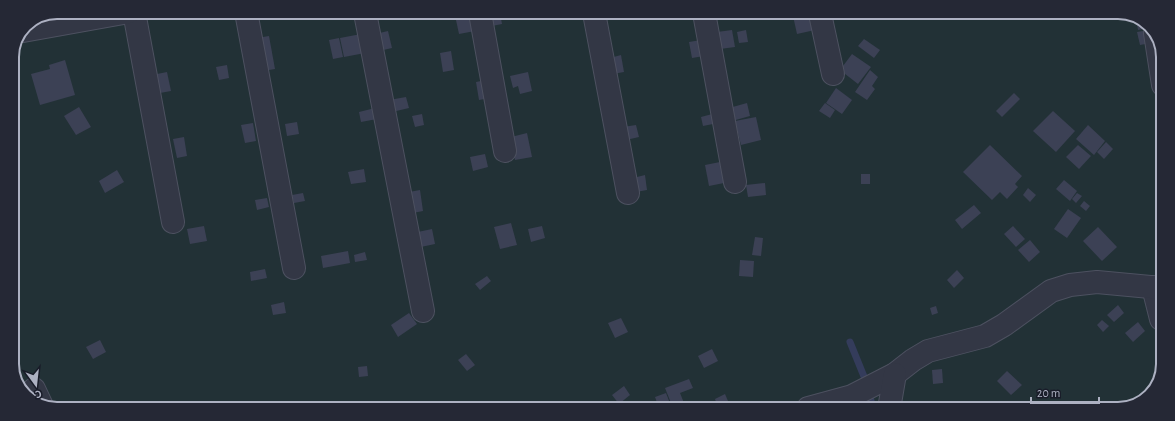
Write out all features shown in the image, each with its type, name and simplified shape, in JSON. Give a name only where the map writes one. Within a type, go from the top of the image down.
[{"type":"street","points":[[30,30],[90,19]]},
{"type":"street","points":[[135,19],[173,222]]},
{"type":"street","points":[[247,19],[294,268]]},
{"type":"street","points":[[366,19],[423,311]]},
{"type":"street","points":[[481,19],[505,151]]},
{"type":"street","points":[[595,19],[628,193]]},
{"type":"street","points":[[705,19],[735,182]]},
{"type":"street","points":[[821,19],[833,74]]},
{"type":"street","points":[[830,402],[852,396],[888,378],[928,351],[985,336],[1004,325],[1051,291],[1070,284],[1097,282],[1156,288]]},
{"type":"street","points":[[888,378],[889,402]]},
{"type":"shaded area","points":[[1123,19],[1130,21],[1145,30],[1151,38],[1156,55],[1156,369],[1154,376],[1150,385],[1137,397],[1118,402],[57,402],[45,400],[36,396],[30,391],[23,381],[19,366],[19,57],[22,43],[30,30],[36,25],[50,20]]},
{"type":"building","points":[[473,19],[475,31],[459,34],[456,20]]},
{"type":"building","points":[[491,19],[501,19],[502,24],[492,26]]},
{"type":"building","points":[[794,19],[812,19],[815,30],[797,34]]},
{"type":"building","points":[[1137,24],[1143,29],[1138,30]]},
{"type":"building","points":[[732,30],[735,47],[720,49],[717,32]]},
{"type":"building","points":[[746,30],[748,42],[739,43],[737,32]]},
{"type":"building","points":[[388,31],[392,48],[379,51],[375,34]]},
{"type":"building","points":[[1145,31],[1150,37],[1151,43],[1140,45],[1137,32]]},
{"type":"building","points":[[361,34],[365,53],[344,57],[340,38]]},
{"type":"building","points":[[269,36],[275,69],[263,71],[257,38]]},
{"type":"building","points":[[339,38],[343,57],[333,59],[329,40]]},
{"type":"building","points":[[864,39],[880,50],[874,58],[858,46]]},
{"type":"building","points":[[701,40],[704,56],[692,58],[689,42]]},
{"type":"building","points":[[451,51],[454,70],[443,72],[440,53]]},
{"type":"building","points":[[852,54],[871,67],[858,84],[840,70]]},
{"type":"building","points":[[621,55],[624,72],[613,74],[610,58]]},
{"type":"building","points":[[65,60],[75,95],[40,105],[31,74],[50,69],[49,65]]},
{"type":"building","points":[[227,65],[229,78],[219,80],[216,67]]},
{"type":"building","points":[[870,70],[878,77],[872,86],[875,89],[867,100],[855,92]]},
{"type":"building","points":[[167,72],[171,91],[160,93],[157,74]]},
{"type":"building","points":[[528,72],[532,91],[520,94],[518,86],[513,88],[510,76]]},
{"type":"building","points":[[486,80],[490,98],[479,100],[476,82]]},
{"type":"building","points":[[836,88],[852,100],[842,114],[826,103]]},
{"type":"building","points":[[1014,93],[1020,99],[1002,117],[996,111]]},
{"type":"building","points":[[406,97],[409,108],[392,112],[389,100]]},
{"type":"building","points":[[747,103],[750,116],[732,121],[729,108]]},
{"type":"building","points":[[825,103],[835,110],[830,118],[819,111]]},
{"type":"building","points":[[79,107],[91,127],[76,135],[64,116]]},
{"type":"building","points":[[375,108],[377,119],[361,122],[359,112]]},
{"type":"building","points":[[1053,111],[1075,131],[1056,152],[1033,131]]},
{"type":"building","points":[[716,113],[718,123],[703,126],[701,117]]},
{"type":"building","points":[[422,114],[424,125],[415,127],[412,116]]},
{"type":"building","points":[[756,117],[761,140],[741,145],[735,121]]},
{"type":"building","points":[[297,122],[299,134],[287,136],[285,124]]},
{"type":"building","points":[[253,123],[256,141],[245,143],[241,125]]},
{"type":"building","points":[[636,125],[639,137],[626,140],[623,127]]},
{"type":"building","points":[[1088,125],[1105,141],[1094,155],[1076,139]]},
{"type":"building","points":[[527,133],[532,157],[515,160],[511,137]]},
{"type":"building","points":[[184,137],[187,156],[177,158],[173,139]]},
{"type":"building","points":[[1106,142],[1113,149],[1104,159],[1097,152]]},
{"type":"building","points":[[990,145],[1022,176],[1015,184],[1018,187],[1007,199],[1000,192],[992,200],[963,172]]},
{"type":"building","points":[[1078,145],[1091,156],[1079,169],[1066,157]]},
{"type":"building","points":[[485,154],[488,167],[473,171],[470,157]]},
{"type":"building","points":[[725,161],[729,182],[709,186],[705,165]]},
{"type":"building","points":[[364,169],[366,182],[351,184],[348,172]]},
{"type":"building","points":[[117,170],[124,182],[105,193],[99,181]]},
{"type":"building","points":[[861,174],[870,174],[870,184],[861,184]]},
{"type":"building","points":[[645,175],[647,190],[636,192],[633,178]]},
{"type":"building","points":[[1064,180],[1077,191],[1070,201],[1056,189]]},
{"type":"building","points":[[765,183],[766,195],[748,197],[746,185]]},
{"type":"building","points":[[1028,188],[1036,195],[1030,202],[1023,195]]},
{"type":"building","points":[[420,190],[423,211],[413,213],[409,192]]},
{"type":"building","points":[[303,193],[305,201],[294,203],[292,195]]},
{"type":"building","points":[[1077,193],[1082,196],[1076,203],[1072,199]]},
{"type":"building","points":[[267,198],[269,207],[257,210],[255,200]]},
{"type":"building","points":[[1084,201],[1090,206],[1086,211],[1080,206]]},
{"type":"building","points":[[974,205],[981,213],[962,229],[955,220]]},
{"type":"building","points":[[1068,209],[1081,218],[1067,238],[1054,229]]},
{"type":"building","points":[[511,223],[517,245],[500,249],[494,227]]},
{"type":"building","points":[[204,226],[207,241],[190,244],[187,229]]},
{"type":"building","points":[[542,226],[545,238],[531,242],[528,229]]},
{"type":"building","points":[[1013,226],[1025,239],[1016,247],[1004,234]]},
{"type":"building","points":[[1098,227],[1117,247],[1102,261],[1083,241]]},
{"type":"building","points":[[432,229],[435,244],[416,248],[413,233]]},
{"type":"building","points":[[755,237],[763,238],[761,256],[752,255]]},
{"type":"building","points":[[1030,240],[1040,252],[1029,262],[1018,250]]},
{"type":"building","points":[[348,251],[350,263],[323,268],[321,256]]},
{"type":"building","points":[[365,252],[367,260],[355,262],[354,255]]},
{"type":"building","points":[[740,260],[754,261],[753,277],[739,276]]},
{"type":"building","points":[[265,269],[267,278],[251,281],[250,272]]},
{"type":"building","points":[[957,270],[964,278],[954,288],[947,280]]},
{"type":"building","points":[[487,276],[491,281],[480,290],[475,284]]},
{"type":"building","points":[[284,302],[286,313],[273,315],[271,305]]},
{"type":"building","points":[[1118,305],[1124,313],[1114,322],[1107,315]]},
{"type":"building","points":[[936,306],[938,313],[932,315],[930,308]]},
{"type":"building","points":[[409,313],[417,324],[398,337],[391,325]]},
{"type":"building","points":[[621,318],[628,332],[615,338],[608,323]]},
{"type":"building","points":[[1102,320],[1109,326],[1103,332],[1097,325]]},
{"type":"building","points":[[1138,322],[1145,331],[1133,342],[1125,333]]},
{"type":"building","points":[[100,340],[106,352],[93,359],[86,347]]},
{"type":"building","points":[[712,349],[718,361],[704,368],[698,356]]},
{"type":"building","points":[[466,354],[475,365],[467,371],[458,360]]},
{"type":"building","points":[[367,366],[368,376],[359,377],[358,367]]},
{"type":"building","points":[[942,369],[943,383],[933,384],[932,370]]},
{"type":"building","points":[[1007,371],[1022,385],[1011,395],[997,381]]},
{"type":"building","points":[[689,379],[693,388],[680,393],[684,402],[671,402],[665,388]]},
{"type":"building","points":[[624,386],[630,395],[621,402],[617,402],[612,395]]},
{"type":"building","points":[[666,393],[669,402],[657,402],[655,397]]},
{"type":"building","points":[[725,394],[728,402],[716,402],[715,399]]},
{"type":"waterway","points":[[850,342],[865,379],[871,402]]}]
